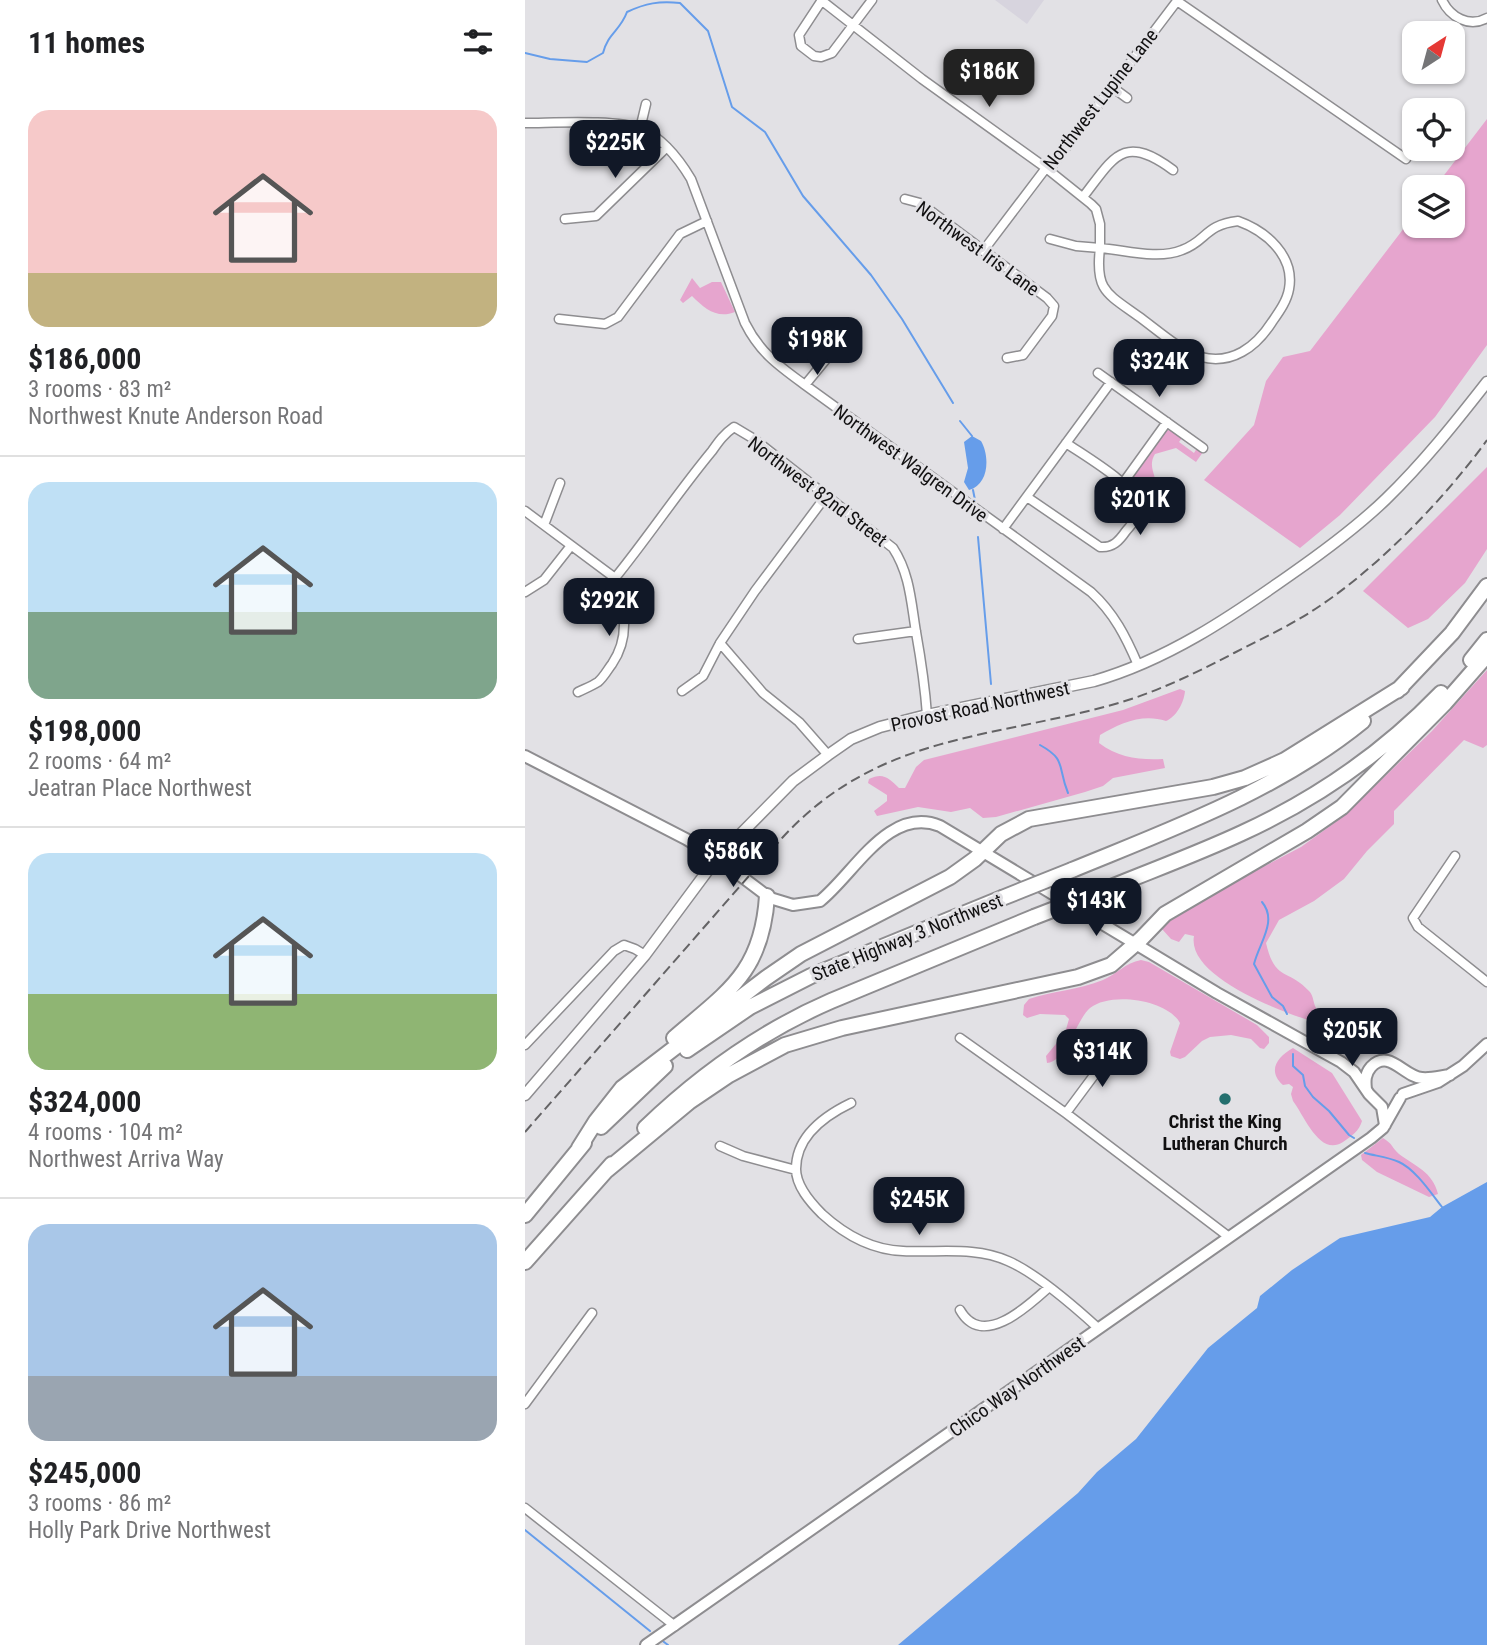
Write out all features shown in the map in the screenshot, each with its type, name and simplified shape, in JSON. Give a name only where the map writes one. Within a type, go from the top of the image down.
[{"type":"highway","name":"State Highway 3 Northwest","points":[[525,1215],[579,1148],[637,1091],[673,1060],[750,1007],[811,976],[1222,808],[1271,784],[1338,740],[1402,687],[1452,633],[1487,586]]},
{"type":"highway","name":"State Highway 3 Northwest","points":[[525,1262],[667,1106],[745,1047],[817,1007],[1242,833],[1306,800],[1407,726],[1443,691],[1487,640]]},
{"type":"highway","points":[[607,1170],[701,1094],[744,1066],[785,1045],[842,1028],[1095,972],[1111,965],[1165,914],[1307,831],[1342,807],[1445,704],[1487,654]]},
{"type":"highway","points":[[622,1088],[783,965],[950,877],[1001,834],[1029,819],[1213,787],[1259,772],[1292,756],[1402,687]]},
{"type":"highway","points":[[579,1148],[596,1121],[644,1063],[745,973],[761,937],[767,896]]},
{"type":"main road","points":[[525,756],[674,832],[717,858],[767,896],[793,905],[820,901],[887,834],[906,823],[933,823],[1217,993],[1341,1062],[1354,1072],[1383,1110],[1385,1125]]},
{"type":"main road","points":[[1370,1095],[1386,1103],[1438,1082],[1487,1044]]},
{"type":"main road","points":[[1341,1062],[1368,1066],[1391,1062],[1423,1079],[1450,1075]]},
{"type":"main road","points":[[1370,1095],[1366,1075],[1378,1063]]},
{"type":"main road","points":[[1402,1069],[1407,1081],[1402,1096]]},
{"type":"main road","name":"Chico Way Northwest","points":[[646,1645],[1371,1138],[1385,1125],[1402,1096]]},
{"type":"street","points":[[872,0],[853,25],[832,53],[821,57],[807,52],[801,46],[799,35],[821,0],[853,25],[922,79],[1083,197],[1096,209],[1099,216],[1100,248],[1098,263],[1100,283],[1105,291],[1192,354],[1202,357],[1230,357],[1253,345],[1278,313],[1289,288],[1289,275],[1279,248],[1253,226],[1238,221],[1221,223],[1185,250],[1172,254],[1100,248],[1076,246],[1050,239]]},
{"type":"street","points":[[1441,0],[1448,12],[1462,20],[1478,23],[1487,18]]},
{"type":"street","name":"Northwest Lupine Lane","points":[[983,251],[1046,168],[1052,166],[1177,1],[1402,156]]},
{"type":"street","points":[[1112,87],[1127,98]]},
{"type":"street","points":[[640,128],[646,104]]},
{"type":"street","name":"Northwest Walgren Drive","points":[[525,123],[627,125],[640,128],[667,147],[691,179],[740,313],[755,342],[773,361],[805,386],[1099,600],[1120,625],[1138,665]]},
{"type":"street","points":[[565,219],[596,216],[667,147]]},
{"type":"street","points":[[1083,197],[1110,162],[1129,151],[1144,152],[1173,170]]},
{"type":"street","name":"Northwest Iris Lane","points":[[905,199],[921,203],[1054,306],[1052,316],[1023,355],[1007,358]]},
{"type":"street","points":[[559,319],[605,324],[618,317],[680,234],[707,220]]},
{"type":"street","points":[[805,386],[832,352],[847,345]]},
{"type":"street","points":[[1098,373],[1203,448]]},
{"type":"street","points":[[1003,530],[1111,382]]},
{"type":"street","name":"Provost Road Northwest","points":[[525,1095],[645,955],[717,858],[793,781],[828,755],[852,739],[880,727],[1084,683],[1138,665],[1180,647],[1244,608],[1321,553],[1385,499],[1444,436],[1487,382]]},
{"type":"street","points":[[1123,483],[1167,422]]},
{"type":"street","name":"Northwest 82nd Street","points":[[615,578],[723,434],[734,427],[754,439],[893,548],[906,573],[924,678],[927,715]]},
{"type":"street","points":[[1027,497],[1093,544],[1104,548],[1119,541],[1139,511],[1137,497],[1123,483],[1066,443]]},
{"type":"street","points":[[544,525],[559,483]]},
{"type":"street","points":[[682,691],[703,676],[720,643],[755,591],[826,496]]},
{"type":"street","points":[[525,511],[615,578],[621,597],[625,632],[623,644],[599,681],[578,692]]},
{"type":"street","points":[[525,592],[544,580],[571,547]]},
{"type":"street","points":[[858,639],[916,631]]},
{"type":"street","points":[[720,643],[763,693],[799,722],[828,755]]},
{"type":"street","points":[[1455,856],[1413,918],[1418,928],[1487,982]]},
{"type":"street","points":[[525,1045],[614,951],[624,945],[645,955]]},
{"type":"street","points":[[960,1038],[1229,1237]]},
{"type":"street","points":[[1066,1114],[1115,1048]]},
{"type":"street","points":[[851,1103],[817,1123],[797,1155],[797,1181],[813,1205],[850,1236],[869,1244],[900,1251],[968,1251],[1009,1261],[1069,1303],[1098,1328]]},
{"type":"street","points":[[720,1146],[743,1156],[796,1170]]},
{"type":"street","points":[[960,1310],[966,1321],[975,1325],[1003,1322],[1048,1288]]},
{"type":"street","points":[[525,1404],[591,1313]]},
{"type":"street","points":[[525,1508],[675,1626]]},
{"type":"shaded area","points":[[995,0],[1044,0],[1027,24]]},
{"type":"shaded area","points":[[1487,119],[1487,345],[1435,417],[1340,515],[1300,548],[1204,480],[1254,425],[1266,381],[1283,357],[1310,351],[1402,231],[1402,238],[1465,238],[1465,175],[1444,175],[1455,161],[1465,161],[1465,148]]},
{"type":"shaded area","points":[[692,278],[700,288],[712,282],[721,282],[735,312],[712,312],[692,296],[683,303],[680,300]]},
{"type":"shaded area","points":[[1168,430],[1182,438],[1179,442],[1194,453],[1197,448],[1203,452],[1196,462],[1176,448],[1155,454],[1152,467],[1157,485],[1158,508],[1150,520],[1142,515],[1141,499],[1130,481]]},
{"type":"shaded area","points":[[1487,467],[1487,549],[1465,583],[1428,619],[1408,628],[1363,591]]},
{"type":"shaded area","points":[[1487,670],[1487,745],[1483,748],[1464,740],[1394,811],[1394,824],[1344,879],[1314,901],[1279,920],[1266,943],[1278,969],[1295,979],[1310,993],[1324,1020],[1322,1024],[1287,1013],[1243,993],[1206,966],[1196,952],[1194,936],[1185,934],[1179,942],[1171,939],[1162,929],[1164,923],[1181,910],[1301,847],[1344,816],[1432,731]]},
{"type":"shaded area","points":[[1180,689],[1185,691],[1183,700],[1170,719],[1132,720],[1100,735],[1099,743],[1114,752],[1137,758],[1163,759],[1165,768],[1113,778],[1103,786],[1085,792],[996,817],[983,818],[970,808],[951,812],[918,807],[877,816],[874,811],[887,801],[887,795],[868,783],[869,779],[874,777],[885,777],[899,788],[905,788],[916,767],[924,760],[1123,710]]},
{"type":"shaded area","points":[[1141,960],[1149,962],[1257,1025],[1269,1037],[1269,1043],[1264,1049],[1251,1039],[1231,1035],[1210,1037],[1180,1059],[1171,1056],[1170,1052],[1180,1023],[1174,1015],[1152,1004],[1125,999],[1111,1000],[1090,1008],[1066,1048],[1054,1061],[1047,1063],[1046,1056],[1065,1033],[1069,1019],[1065,1015],[1040,1014],[1027,1018],[1023,1015],[1024,1005],[1029,999],[1094,983]]},
{"type":"shaded area","points":[[1293,1048],[1332,1073],[1362,1121],[1355,1133],[1343,1142],[1335,1145],[1320,1140],[1293,1101],[1293,1087],[1289,1084],[1283,1085],[1278,1080],[1276,1065],[1282,1056]]},
{"type":"shaded area","points":[[1383,1138],[1399,1154],[1428,1175],[1438,1194],[1429,1197],[1377,1172],[1362,1160],[1361,1155]]},
{"type":"water","points":[[972,436],[981,441],[984,447],[986,469],[981,482],[969,490],[964,482],[968,468],[964,442]]},
{"type":"water","points":[[1487,1182],[1487,1645],[898,1645],[1078,1493],[1097,1472],[1136,1439],[1208,1348],[1257,1308],[1260,1296],[1292,1270],[1340,1238],[1430,1217],[1442,1207]]},
{"type":"waterway","points":[[525,53],[550,59],[587,62],[603,53],[627,12],[653,3],[680,3],[708,31],[732,107],[765,132],[803,196],[871,275],[902,319],[953,403]]},
{"type":"waterway","points":[[960,421],[972,436]]},
{"type":"waterway","points":[[973,490],[975,500]]},
{"type":"waterway","points":[[978,537],[991,684]]},
{"type":"waterway","points":[[1040,745],[1058,760],[1068,793]]},
{"type":"waterway","points":[[1262,902],[1268,924],[1254,964],[1272,997],[1283,1006],[1287,1014]]},
{"type":"waterway","points":[[1293,1054],[1293,1066],[1303,1075],[1305,1086],[1354,1138]]},
{"type":"waterway","points":[[1365,1153],[1405,1165],[1442,1207]]},
{"type":"waterway","points":[[525,1530],[650,1631]]},
{"type":"waterway","points":[[660,1639],[668,1645]]},
{"type":"railway","points":[[525,1132],[783,837],[820,803],[859,777],[900,758],[942,744],[1075,714],[1151,692],[1291,624],[1333,597],[1382,557],[1450,487],[1487,440]]},
{"type":"place","name":"Christ the King Lutheran Church","points":[[1225,1099]]}]
